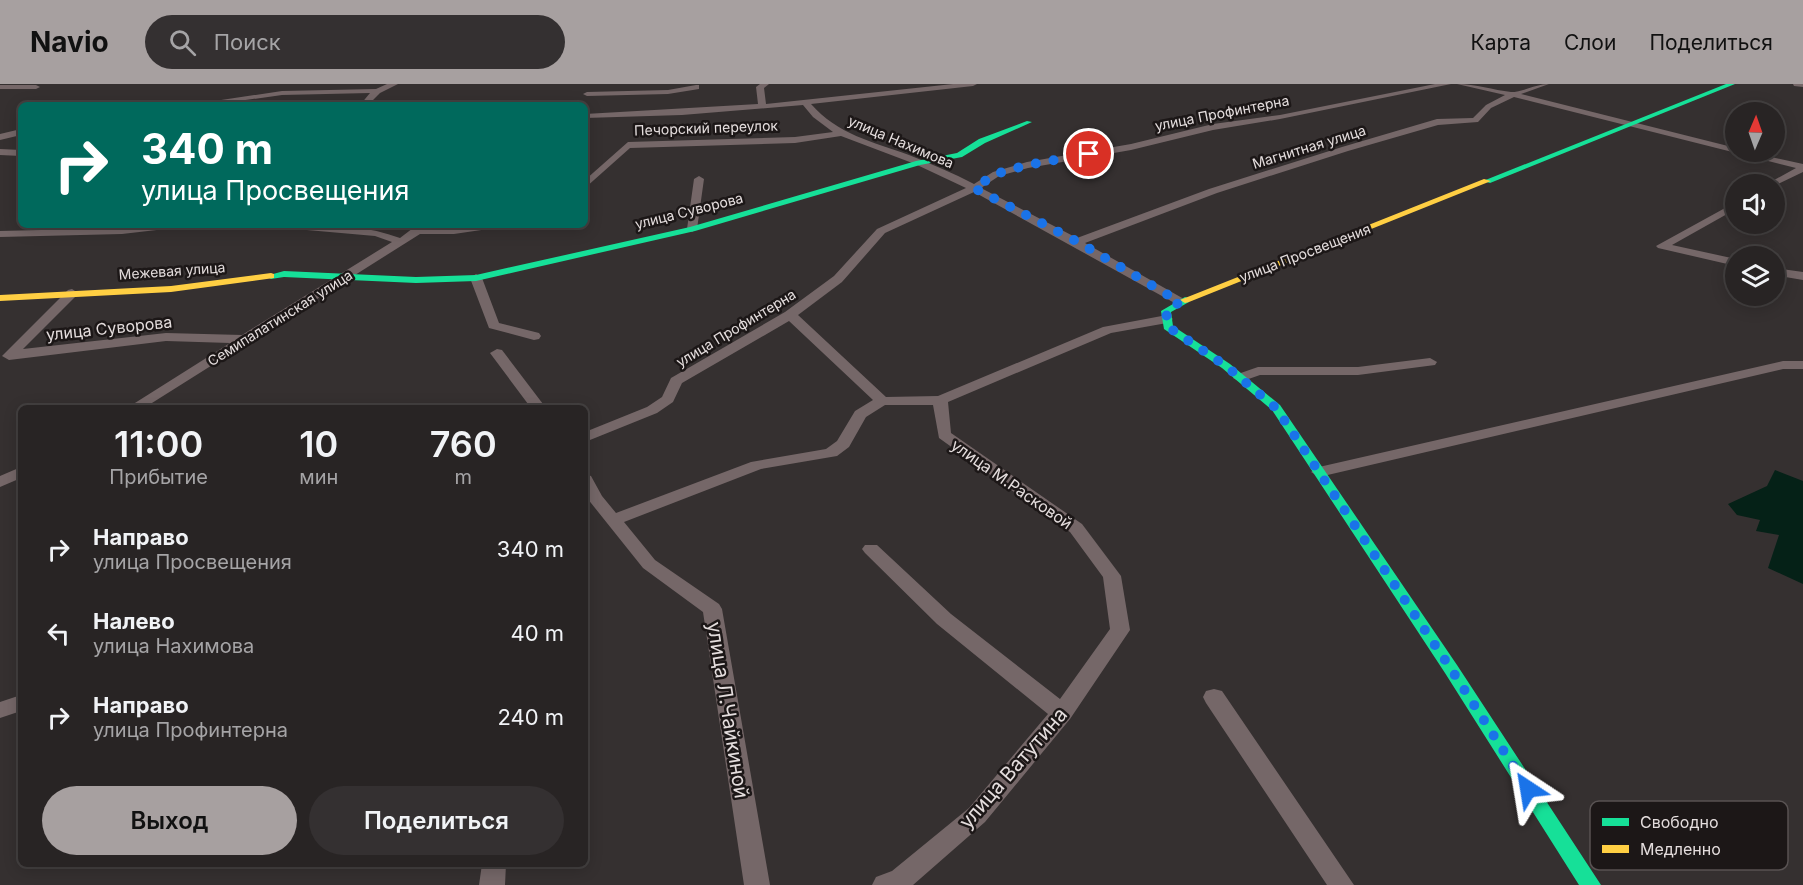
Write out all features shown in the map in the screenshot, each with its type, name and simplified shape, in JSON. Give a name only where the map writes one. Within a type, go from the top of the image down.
[{"type":"street","points":[[214,102],[282,93],[377,91],[394,84]]},
{"type":"street","points":[[762,106],[760,87],[765,84]]},
{"type":"street","points":[[588,116],[806,104],[973,84]]},
{"type":"street","name":"улица Профинтерна","points":[[588,436],[652,410],[668,399],[676,381],[790,315],[838,279],[881,231],[974,188],[996,174],[1027,165],[1131,147],[1213,127],[1280,117],[1447,84]]},
{"type":"street","points":[[1461,84],[1470,84],[1725,148]]},
{"type":"street","name":"Магнитная улица","points":[[1078,242],[1213,191],[1345,149],[1437,122],[1475,120],[1481,112],[1512,95],[1545,84]]},
{"type":"street","name":"улица Просвещения","points":[[1180,302],[1732,84]]},
{"type":"street","points":[[1797,84],[1803,85]]},
{"type":"street","points":[[594,86],[584,96],[668,92],[696,87]]},
{"type":"street","points":[[0,87],[36,87]]},
{"type":"street","points":[[367,102],[377,91]]},
{"type":"street","points":[[306,102],[343,92]]},
{"type":"street","name":"улица Нахимова","points":[[806,104],[814,115],[843,133],[974,188],[1078,242],[1180,302]]},
{"type":"street","name":"улица Суворова","points":[[345,278],[416,280],[476,278],[692,229],[919,163],[959,155],[982,141],[1029,122]]},
{"type":"street","points":[[0,137],[18,133]]},
{"type":"street","name":"Печорский переулок","points":[[588,182],[628,145],[795,140],[843,133]]},
{"type":"street","points":[[0,152],[18,153]]},
{"type":"street","points":[[1783,162],[1803,167]]},
{"type":"street","points":[[1785,177],[1803,167]]},
{"type":"street","points":[[692,229],[699,179]]},
{"type":"street","points":[[1725,211],[1662,246],[1725,260]]},
{"type":"street","points":[[21,233],[30,228]]},
{"type":"street","points":[[0,234],[122,231],[148,228]]},
{"type":"street","points":[[344,228],[377,233],[401,242]]},
{"type":"street","points":[[420,228],[454,231],[474,228]]},
{"type":"street","name":"Семипалатинская улица","points":[[139,405],[345,278],[420,228]]},
{"type":"street","points":[[1785,273],[1803,276]]},
{"type":"street","name":"Межевая улица","points":[[0,298],[181,288],[284,274],[345,278]]},
{"type":"street","points":[[476,278],[494,325],[534,336]]},
{"type":"street","points":[[5,358],[72,293]]},
{"type":"street","points":[[1180,302],[1166,311],[1168,327],[1240,378],[1276,408],[1451,669],[1591,885]]},
{"type":"street","points":[[790,315],[882,401]]},
{"type":"street","points":[[614,520],[757,465],[831,453],[843,444],[860,414],[882,401],[940,400],[1108,330],[1167,319]]},
{"type":"street","name":"улица Суворова","points":[[5,358],[166,337],[247,339]]},
{"type":"street","points":[[497,353],[536,405]]},
{"type":"street","points":[[1240,378],[1258,371],[1358,371],[1431,362]]},
{"type":"street","points":[[1319,472],[1783,365],[1803,365]]},
{"type":"street","name":"улица М.Расковой","points":[[940,400],[944,435],[1077,528],[1112,576],[1120,630]]},
{"type":"street","points":[[0,482],[18,473]]},
{"type":"street","name":"улица Л.Чайкиной","points":[[590,501],[614,520],[649,564],[711,609],[757,885]]},
{"type":"street","points":[[871,549],[944,619],[1062,713]]},
{"type":"street","name":"улица Ватутина","points":[[885,885],[899,881],[977,815],[1062,713],[1120,630]]},
{"type":"street","points":[[1214,697],[1341,885]]},
{"type":"street","points":[[0,710],[18,704]]},
{"type":"street","points":[[492,885],[494,867]]},
{"type":"shaded area","points":[[1775,470],[1803,481],[1803,584],[1768,568],[1779,535],[1756,531],[1760,520],[1737,515],[1728,504],[1767,486]]},
{"type":"traffic: fast","points":[[1487,181],[1732,84]]},
{"type":"traffic: fast","points":[[271,276],[284,274],[416,280],[476,278],[692,229],[919,163],[959,155],[982,141],[1029,122]]},
{"type":"traffic: fast","points":[[1185,300],[1166,311],[1168,327],[1226,366],[1276,408],[1451,669],[1591,885]]},
{"type":"traffic: slow","points":[[1185,300],[1487,181]]},
{"type":"traffic: slow","points":[[0,298],[171,289],[271,276]]},
{"type":"route","points":[[1089,154],[1027,165],[996,174],[974,188],[1078,242],[1180,302],[1166,311],[1168,327],[1226,366],[1276,408],[1451,669],[1528,789]]}]
